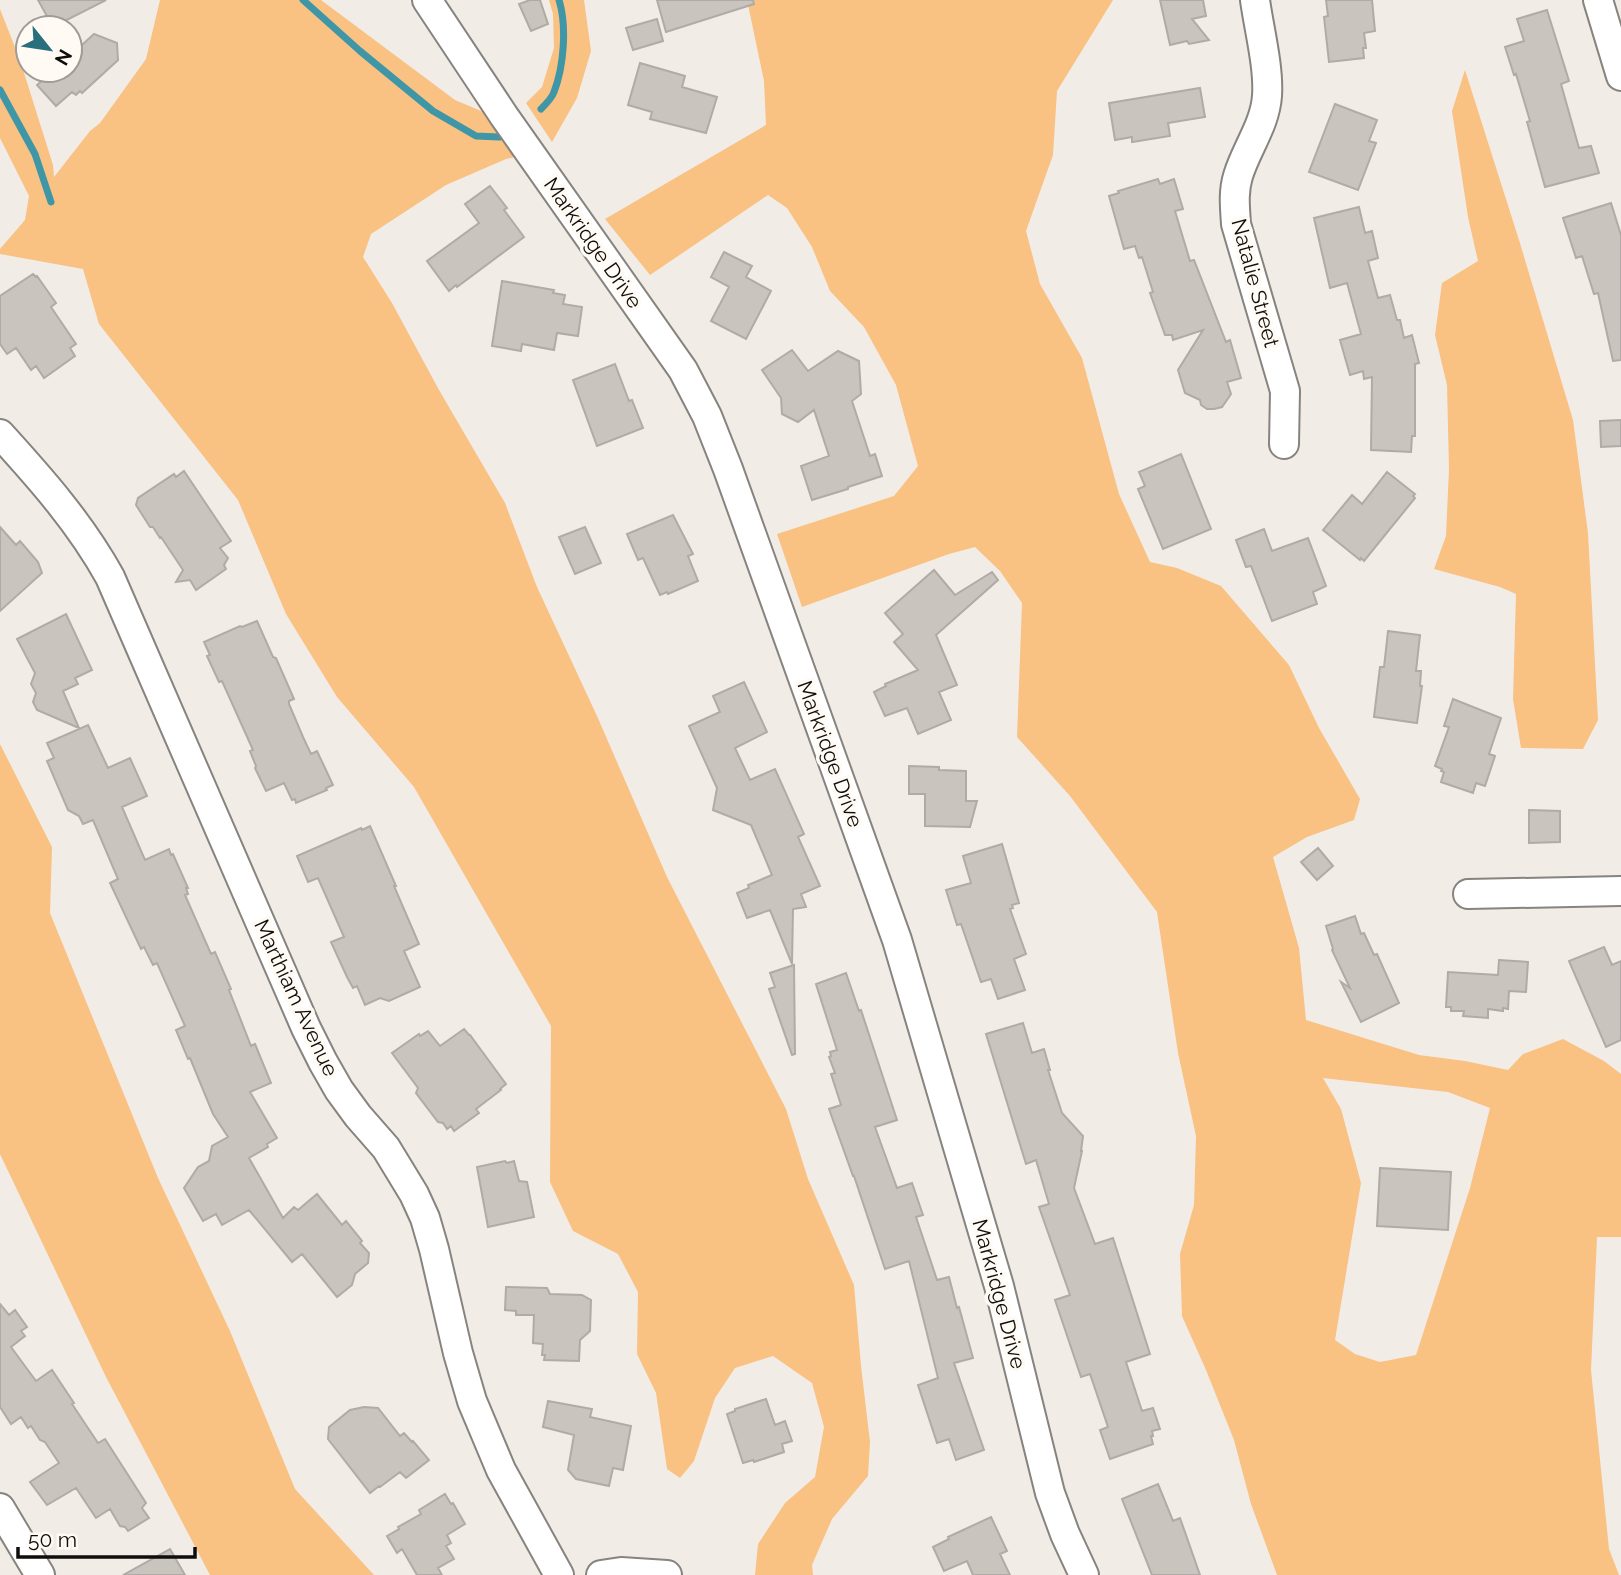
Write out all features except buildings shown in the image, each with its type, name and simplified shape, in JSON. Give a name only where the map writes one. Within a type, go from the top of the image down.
[{"type":"street","name":"Markridge Drive","points":[[427,0],[504,116],[682,370],[707,416],[897,940],[999,1286],[1050,1493],[1084,1575]]},
{"type":"street","name":"Natalie Street","points":[[1255,0],[1267,96],[1262,122],[1238,177],[1234,200],[1236,224],[1285,391],[1284,444]]},
{"type":"street","points":[[1598,0],[1621,76]]},
{"type":"street","name":"Marthiam Avenue","points":[[0,434],[74,520],[110,577],[306,1028],[339,1090],[386,1148],[414,1194],[425,1218],[434,1249],[472,1401],[501,1469],[559,1575]]},
{"type":"street","points":[[1468,894],[1621,891]]},
{"type":"street","points":[[0,1508],[40,1575]]},
{"type":"street","points":[[601,1575],[621,1572],[667,1575]]},
{"type":"shaded area","points":[[160,0],[321,0],[455,100],[493,116],[520,156],[506,159],[446,185],[371,234],[363,257],[392,303],[505,503],[537,587],[667,877],[786,1109],[808,1179],[854,1285],[870,1442],[868,1476],[832,1519],[812,1565],[813,1575],[755,1575],[758,1544],[785,1503],[815,1477],[824,1427],[812,1383],[773,1356],[735,1368],[715,1398],[694,1461],[680,1478],[667,1469],[656,1393],[637,1354],[638,1292],[618,1254],[573,1231],[550,1182],[551,1026],[414,787],[337,697],[286,614],[238,500],[99,324],[83,269],[0,254],[0,249],[25,220],[29,196],[0,138],[0,9],[14,45],[14,84],[28,84],[53,165],[54,177],[90,131],[100,123],[146,59]]},
{"type":"shaded area","points":[[549,0],[584,0],[591,51],[577,98],[552,142],[526,103],[542,87],[554,48],[553,14]]},
{"type":"shaded area","points":[[747,0],[1113,0],[1057,91],[1053,155],[1026,231],[1040,284],[1082,358],[1119,494],[1150,562],[1177,568],[1221,586],[1289,665],[1319,728],[1360,799],[1354,820],[1307,837],[1273,857],[1299,948],[1306,1020],[1419,1055],[1508,1070],[1523,1054],[1563,1039],[1604,1061],[1621,1074],[1621,1237],[1597,1237],[1591,1370],[1609,1549],[1619,1575],[1277,1575],[1251,1504],[1234,1440],[1182,1316],[1180,1254],[1194,1205],[1196,1136],[1178,1053],[1157,912],[1070,796],[1017,737],[1022,603],[1000,571],[975,547],[802,607],[777,534],[894,496],[918,466],[896,385],[864,327],[830,291],[812,247],[787,208],[768,195],[650,275],[605,219],[766,125],[764,81]],"holes":[[[1323,1078],[1448,1092],[1490,1108],[1470,1188],[1416,1355],[1380,1362],[1355,1354],[1335,1340],[1361,1183],[1341,1109]]]},
{"type":"shaded area","points":[[1465,70],[1573,420],[1588,533],[1598,720],[1583,749],[1521,748],[1513,699],[1516,594],[1434,569],[1446,536],[1449,469],[1447,385],[1435,335],[1442,283],[1478,261],[1468,217],[1452,111]]},
{"type":"shaded area","points":[[0,744],[52,847],[50,913],[158,1178],[230,1331],[295,1489],[374,1575],[210,1575],[106,1377],[0,1154]]},
{"type":"waterway","points":[[303,0],[433,111],[476,136],[499,137]]},
{"type":"waterway","points":[[541,109],[553,94],[560,70],[564,34],[559,0]]},
{"type":"waterway","points":[[0,90],[35,154],[51,202]]}]
